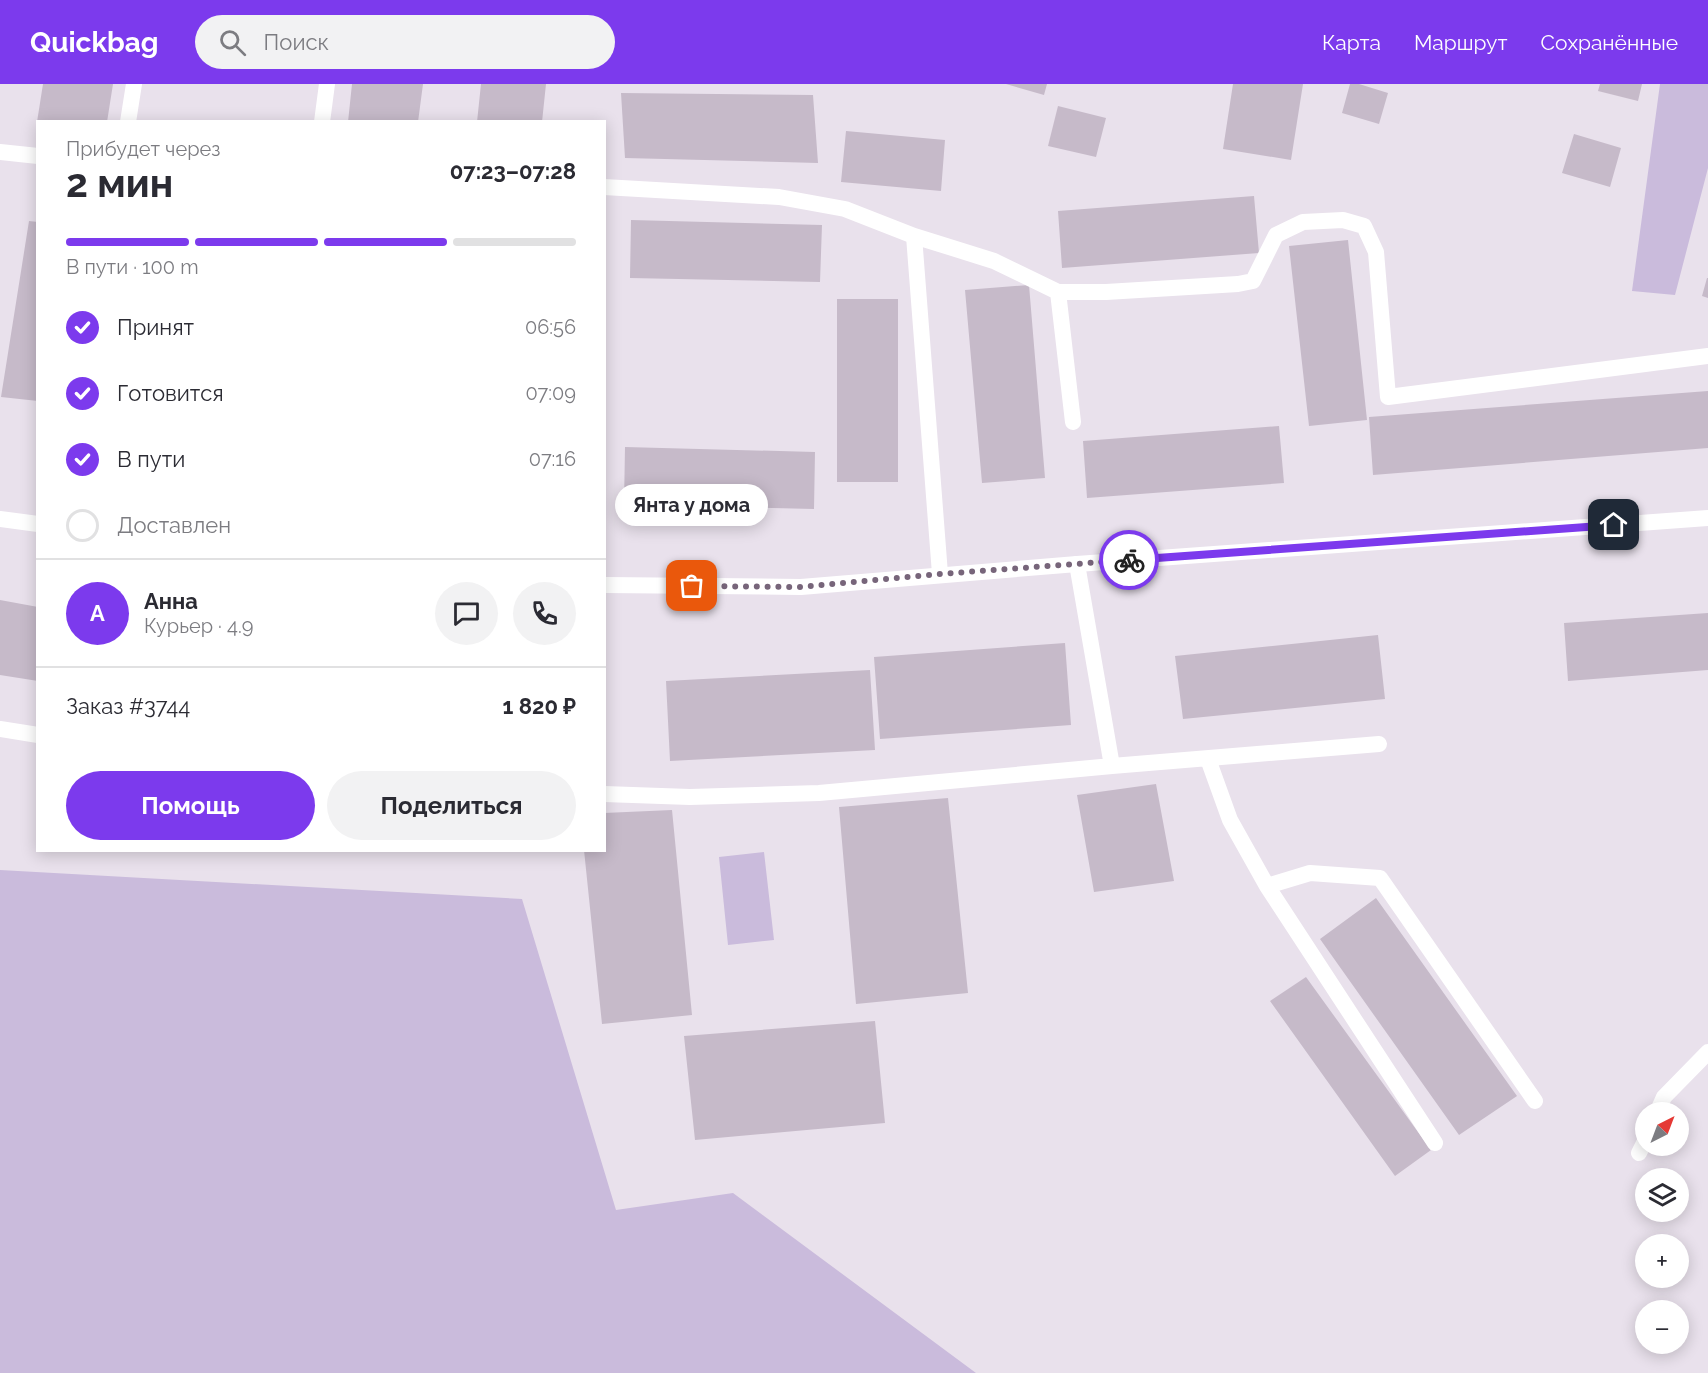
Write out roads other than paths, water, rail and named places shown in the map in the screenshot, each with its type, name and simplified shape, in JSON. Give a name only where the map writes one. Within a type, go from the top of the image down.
[{"type":"street","points":[[128,120],[134,84]]},
{"type":"street","points":[[322,120],[327,84]]},
{"type":"street","points":[[0,152],[36,156]]},
{"type":"street","points":[[606,187],[779,197],[845,209],[914,236],[994,261],[1058,292],[1106,292],[1238,284],[1253,281],[1276,235],[1304,222],[1343,220],[1364,226],[1376,252],[1388,398],[1708,356]]},
{"type":"street","points":[[914,236],[940,574]]},
{"type":"street","points":[[1058,292],[1073,422]]},
{"type":"street","points":[[606,585],[801,587],[940,574],[1708,518]]},
{"type":"street","points":[[0,519],[36,524]]},
{"type":"street","points":[[1077,564],[1112,766]]},
{"type":"street","points":[[0,729],[36,735]]},
{"type":"street","points":[[606,794],[690,797],[819,793],[1379,744]]},
{"type":"street","points":[[1208,759],[1230,820],[1267,886],[1435,1143]]},
{"type":"street","points":[[1267,886],[1311,873],[1380,878],[1535,1101]]},
{"type":"street","points":[[1662,1102],[1708,1052]]},
{"type":"place","name":"Янта у дома","points":[[692,586]]}]
